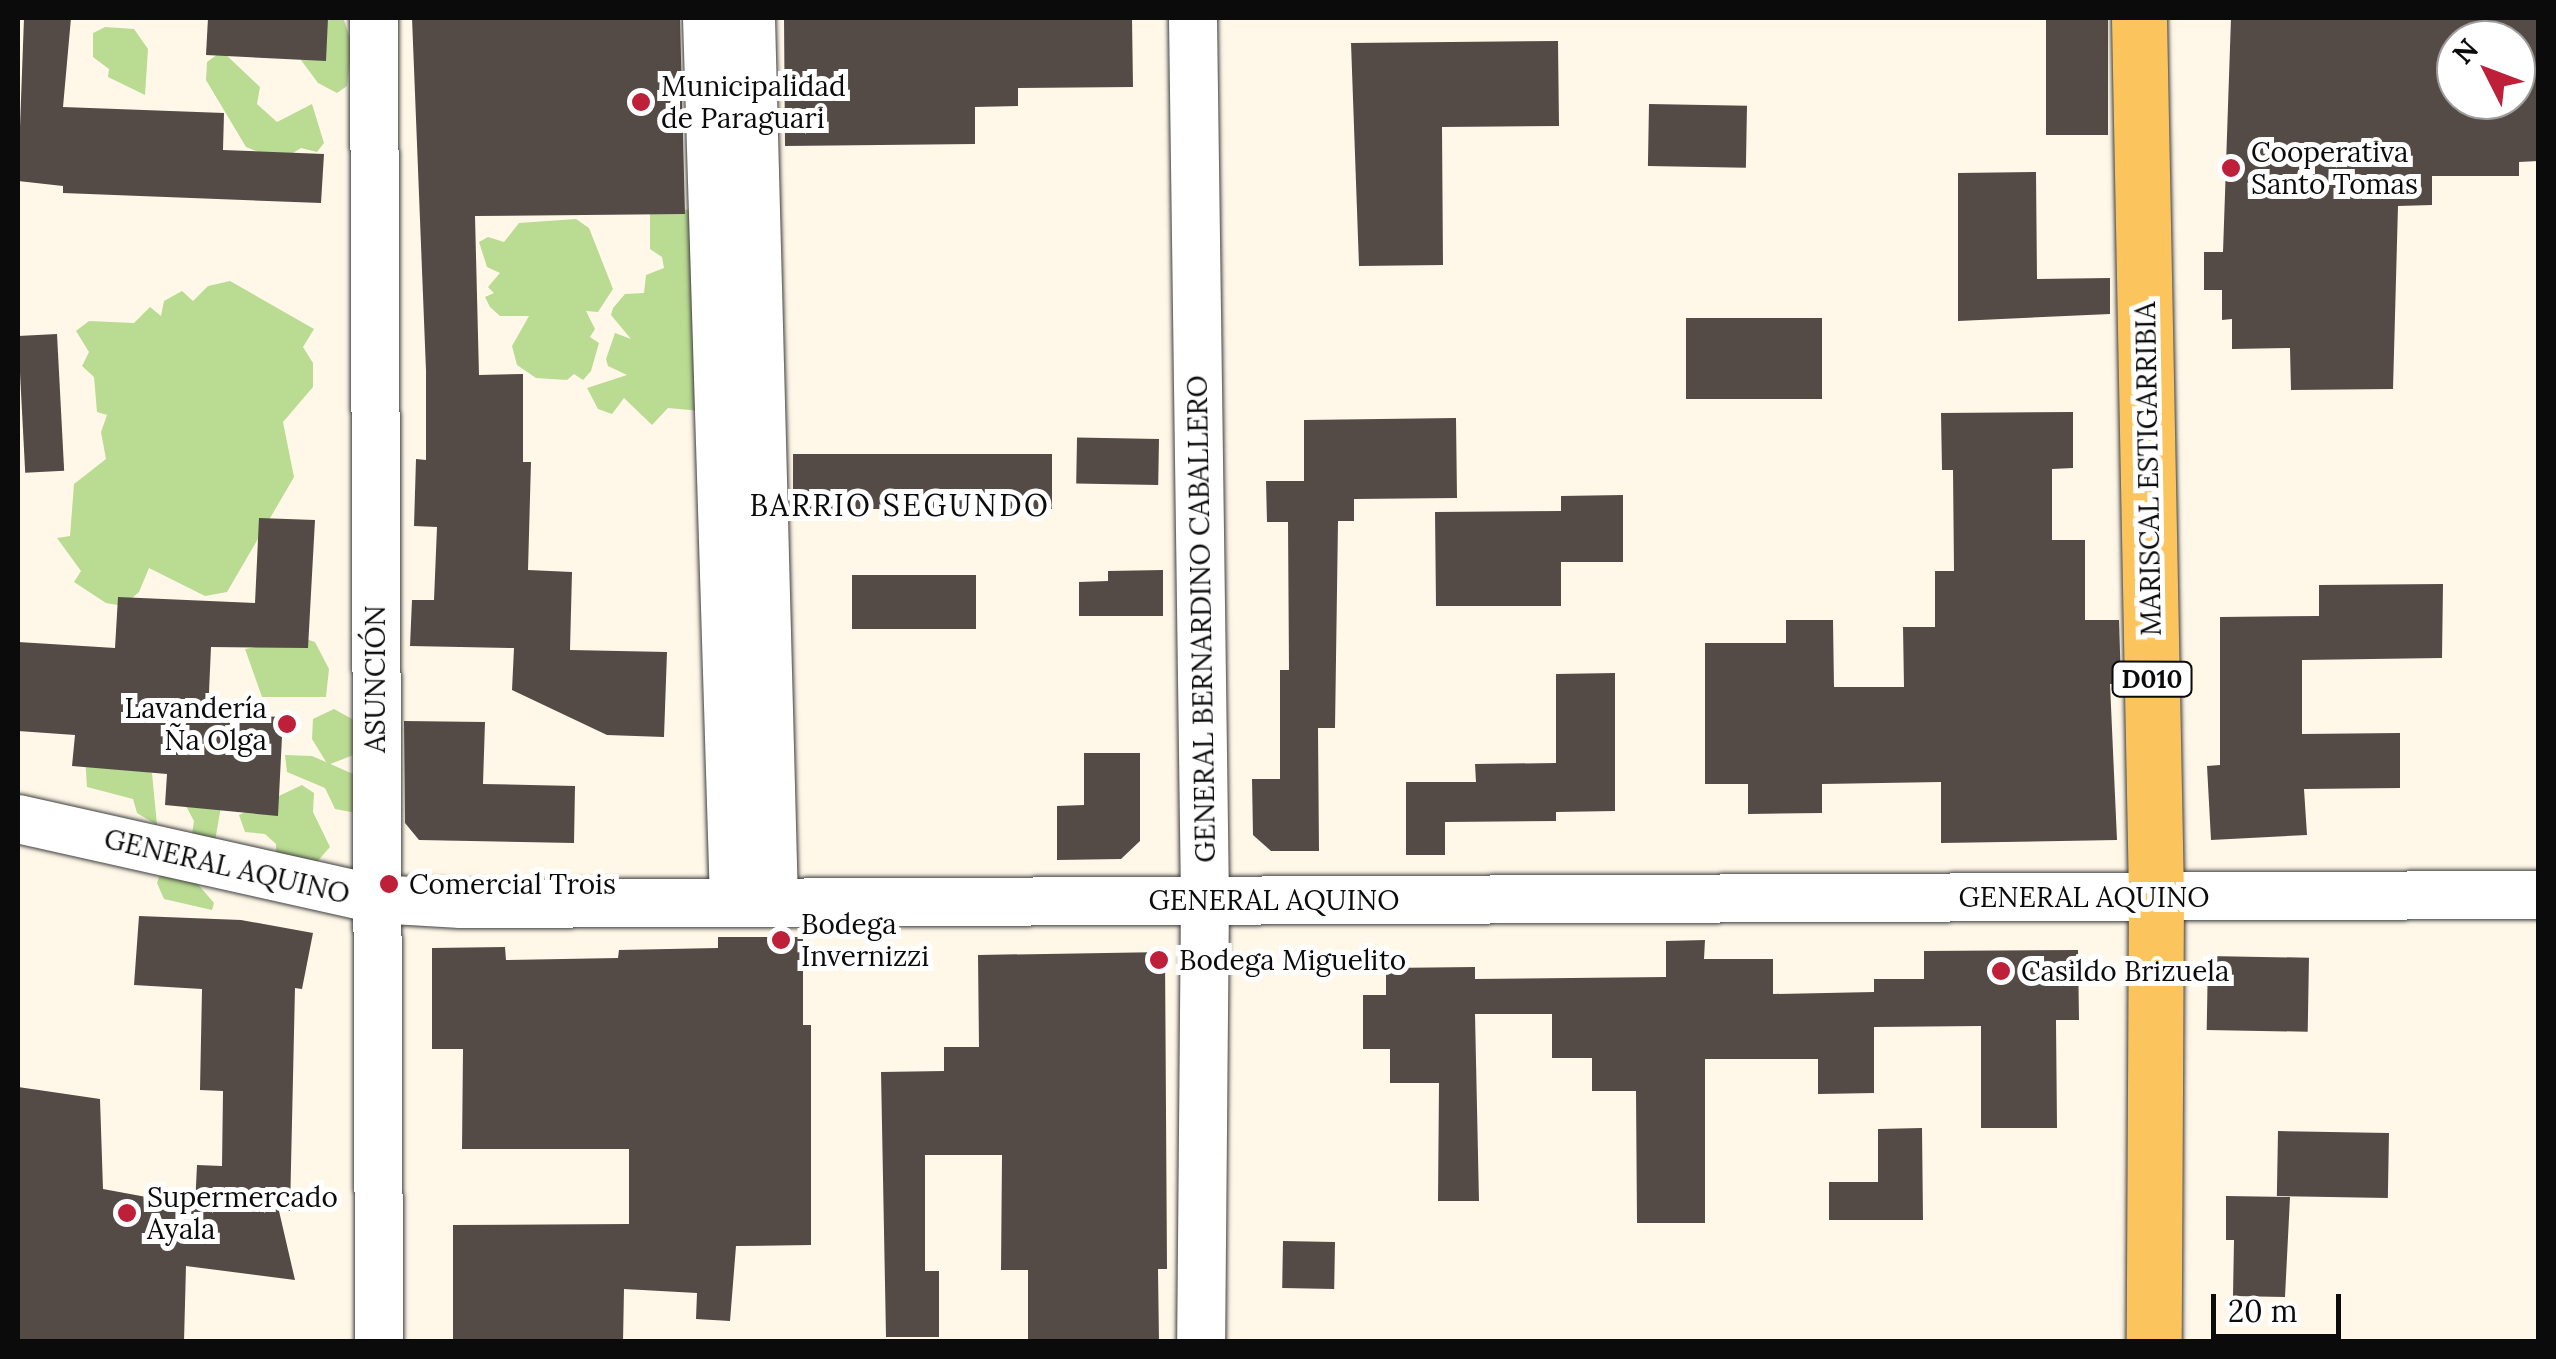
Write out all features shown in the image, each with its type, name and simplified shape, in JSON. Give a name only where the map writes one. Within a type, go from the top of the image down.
[{"type":"main road","name":"MARISCAL ESTIGARRIBIA","points":[[2140,18],[2156,897],[2154,1342]]},
{"type":"street","name":"ASUNCIÓN","points":[[374,18],[379,1342]]},
{"type":"street","points":[[707,18],[754,902]]},
{"type":"street","points":[[752,18],[754,902]]},
{"type":"street","name":"GENERAL BERNARDINO CABALLERO","points":[[1193,18],[1206,900],[1201,1342]]},
{"type":"street","name":"GENERAL AQUINO","points":[[18,819],[376,899],[754,902],[2538,895]]},
{"type":"green space","points":[[330,18],[344,20],[352,44],[347,86],[337,93],[318,83],[301,60]]},
{"type":"green space","points":[[105,27],[134,29],[148,49],[145,95],[108,77],[109,69],[93,57],[93,33]]},
{"type":"green space","points":[[222,51],[260,87],[257,104],[277,122],[312,104],[324,143],[317,152],[301,148],[280,161],[246,147],[206,80],[207,62]]},
{"type":"green space","points":[[696,209],[701,411],[668,408],[652,425],[624,398],[612,414],[598,409],[587,388],[627,375],[608,366],[606,359],[615,333],[631,339],[611,315],[613,308],[625,294],[644,293],[646,275],[664,268],[662,257],[650,249],[650,212]]},
{"type":"green space","points":[[576,219],[589,228],[613,289],[598,312],[586,311],[595,329],[590,337],[599,343],[591,371],[583,380],[574,374],[567,380],[536,378],[517,365],[512,346],[529,316],[500,316],[490,307],[485,297],[494,293],[488,287],[500,273],[487,267],[479,242],[488,237],[504,242],[519,223]]},
{"type":"green space","points":[[230,281],[314,329],[303,347],[313,363],[313,387],[283,422],[294,477],[227,592],[205,596],[149,568],[139,592],[123,606],[106,603],[74,582],[81,571],[57,538],[70,536],[74,484],[106,459],[101,432],[107,415],[97,412],[94,377],[82,366],[89,352],[76,331],[89,321],[134,323],[150,307],[161,316],[164,301],[182,291],[193,301],[208,286]]},
{"type":"green space","points":[[303,638],[315,642],[329,669],[326,697],[262,697],[245,649]]},
{"type":"green space","points":[[334,709],[363,725],[366,750],[328,765],[312,739],[313,719]]},
{"type":"green space","points":[[285,755],[312,756],[360,777],[367,815],[335,809],[325,788],[287,772]]},
{"type":"green space","points":[[85,756],[152,773],[157,825],[137,813],[133,799],[87,787]]},
{"type":"green space","points":[[302,785],[314,793],[313,812],[330,847],[314,865],[276,856],[276,844],[265,834],[245,832],[239,815]]},
{"type":"green space","points":[[179,793],[223,795],[215,841],[191,841],[194,821]]},
{"type":"green space","points":[[161,872],[196,882],[214,903],[212,910],[164,899],[157,883]]},
{"type":"building","points":[[24,18],[71,18],[63,107],[224,113],[223,150],[324,154],[321,203],[63,193],[63,186],[18,181]]},
{"type":"building","points":[[208,18],[328,18],[326,61],[206,55]]},
{"type":"building","points":[[412,18],[680,18],[685,214],[475,216],[479,375],[523,374],[523,462],[531,462],[528,570],[572,572],[570,650],[667,652],[664,737],[607,735],[512,690],[514,648],[410,646],[412,600],[434,600],[437,527],[414,526],[416,459],[426,460],[426,371]]},
{"type":"building","points":[[784,18],[1132,18],[1133,87],[1018,88],[1018,106],[975,107],[975,144],[785,146]]},
{"type":"building","points":[[2046,18],[2108,18],[2108,135],[2046,135]]},
{"type":"building","points":[[2231,18],[2538,18],[2538,161],[2519,162],[2519,176],[2432,176],[2432,205],[2398,206],[2393,389],[2291,390],[2290,348],[2232,349],[2232,319],[2222,320],[2222,290],[2204,290],[2204,252],[2223,252]]},
{"type":"building","points":[[1558,41],[1559,126],[1442,127],[1443,265],[1359,266],[1351,43]]},
{"type":"building","points":[[1649,104],[1747,106],[1746,168],[1648,166]]},
{"type":"building","points":[[2036,172],[2037,279],[2110,278],[2110,314],[1958,321],[1958,173]]},
{"type":"building","points":[[1686,318],[1822,318],[1822,399],[1686,399]]},
{"type":"building","points":[[57,334],[64,471],[25,473],[18,336]]},
{"type":"building","points":[[2073,412],[2073,468],[2052,469],[2052,540],[2085,540],[2085,620],[2119,620],[2121,684],[2110,684],[2117,840],[1941,843],[1941,782],[1822,784],[1822,813],[1748,814],[1748,784],[1705,784],[1705,643],[1786,643],[1786,620],[1833,620],[1834,687],[1904,687],[1903,627],[1935,627],[1935,571],[1954,571],[1953,470],[1942,470],[1941,413]]},
{"type":"building","points":[[1456,418],[1457,498],[1354,499],[1354,521],[1338,521],[1335,728],[1318,728],[1319,851],[1271,851],[1253,835],[1252,779],[1280,779],[1280,670],[1289,670],[1288,522],[1267,522],[1266,481],[1304,481],[1304,420]]},
{"type":"building","points":[[1077,438],[1159,439],[1158,485],[1076,484]]},
{"type":"building","points":[[793,454],[1052,454],[1052,509],[793,509]]},
{"type":"building","points":[[1623,495],[1623,562],[1561,562],[1561,606],[1436,606],[1435,512],[1561,511],[1561,496]]},
{"type":"building","points":[[259,518],[315,520],[308,648],[211,647],[208,714],[283,717],[278,816],[165,805],[167,774],[72,766],[75,735],[18,731],[18,642],[115,648],[118,597],[255,603]]},
{"type":"building","points":[[1163,570],[1163,616],[1079,616],[1079,582],[1108,581],[1108,571]]},
{"type":"building","points":[[852,575],[976,575],[976,629],[852,629]]},
{"type":"building","points":[[2443,584],[2442,658],[2302,660],[2302,734],[2400,733],[2400,788],[2304,789],[2307,835],[2211,840],[2207,766],[2220,765],[2220,617],[2319,616],[2319,585]]},
{"type":"building","points":[[1615,673],[1615,811],[1556,812],[1556,821],[1445,822],[1445,855],[1406,855],[1406,782],[1476,782],[1475,764],[1556,763],[1556,674]]},
{"type":"building","points":[[404,721],[485,722],[483,784],[575,786],[574,843],[419,840],[405,823]]},
{"type":"building","points":[[1084,753],[1140,753],[1140,841],[1121,859],[1057,860],[1057,806],[1084,805]]},
{"type":"building","points":[[139,916],[241,920],[313,933],[302,989],[295,988],[290,1211],[279,1211],[295,1280],[186,1266],[184,1342],[18,1342],[18,1087],[100,1099],[103,1189],[195,1206],[197,1165],[222,1166],[223,1091],[200,1090],[202,989],[134,985]]},
{"type":"building","points":[[718,937],[803,937],[803,1025],[811,1025],[811,1245],[736,1246],[730,1321],[696,1319],[697,1293],[624,1289],[623,1342],[453,1342],[453,1225],[629,1224],[629,1149],[462,1149],[463,1049],[432,1049],[432,948],[505,947],[506,960],[618,958],[619,950],[718,948]]},
{"type":"building","points":[[1705,940],[1704,959],[1773,959],[1773,994],[1874,992],[1874,979],[1924,979],[1924,951],[2078,950],[2079,1020],[2056,1020],[2057,1128],[1981,1128],[1981,1026],[1874,1027],[1874,1093],[1818,1094],[1818,1059],[1705,1059],[1705,1223],[1637,1223],[1636,1091],[1592,1091],[1592,1058],[1552,1058],[1552,1014],[1475,1014],[1479,1201],[1438,1201],[1439,1083],[1390,1083],[1390,1049],[1363,1049],[1363,995],[1386,995],[1386,968],[1475,967],[1475,979],[1666,977],[1666,941]]},
{"type":"building","points":[[1165,952],[1167,1269],[1158,1269],[1159,1342],[1028,1342],[1028,1270],[1001,1270],[1002,1155],[925,1155],[925,1271],[939,1271],[939,1337],[886,1337],[881,1072],[944,1071],[944,1047],[979,1047],[978,955]]},
{"type":"building","points":[[2208,956],[2309,958],[2308,1032],[2207,1030]]},
{"type":"building","points":[[1922,1128],[1923,1220],[1829,1220],[1829,1182],[1878,1182],[1878,1129]]},
{"type":"building","points":[[2278,1131],[2389,1133],[2388,1198],[2277,1196]]},
{"type":"building","points":[[2226,1196],[2290,1197],[2285,1297],[2233,1296],[2234,1240],[2226,1240]]},
{"type":"building","points":[[1283,1241],[1335,1242],[1334,1289],[1282,1288]]},
{"type":"place","name":"Municipalidad de Paraguari","points":[[641,102]]},
{"type":"place","name":"Cooperativa Santo Tomas","points":[[2231,168]]},
{"type":"place","name":"Lavandería Ña Olga","points":[[287,724]]},
{"type":"place","name":"Comercial Trois","points":[[389,884]]},
{"type":"place","name":"Bodega Invernizzi","points":[[781,940]]},
{"type":"place","name":"Bodega Miguelito","points":[[1159,960]]},
{"type":"place","name":"Casildo Brizuela","points":[[2001,971]]},
{"type":"place","name":"Supermercado Ayala","points":[[127,1213]]},
{"type":"district","name":"BARRIO SEGUNDO","points":[[900,505]]}]
